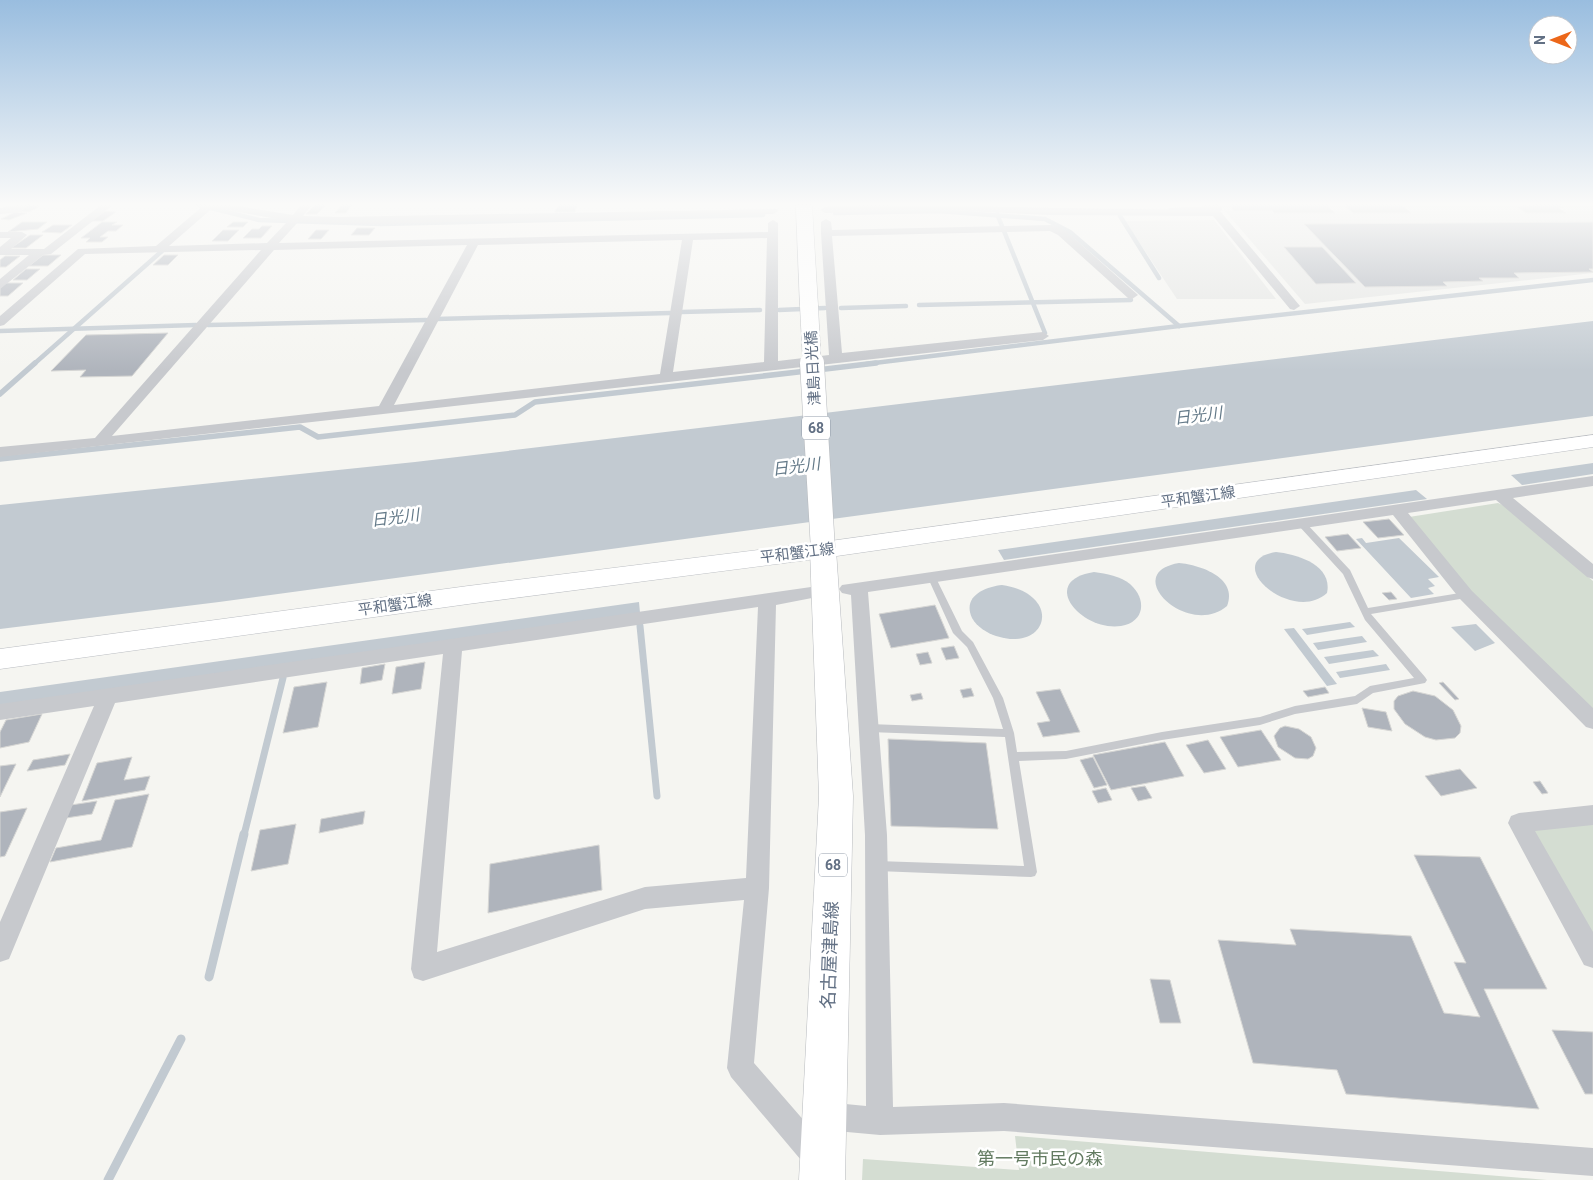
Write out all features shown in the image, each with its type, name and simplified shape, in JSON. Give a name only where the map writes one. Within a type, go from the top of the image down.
[{"type":"main road","name":"津島日光橋","points":[[807,260],[823,550]]},
{"type":"main road","name":"平和蟹江線","points":[[0,659],[468,595],[823,550],[1593,441]]},
{"type":"main road","name":"名古屋津島線","points":[[823,550],[836,796],[823,1172]]},
{"type":"street","points":[[0,284],[33,260]]},
{"type":"street","points":[[0,322],[73,260]]},
{"type":"street","points":[[99,442],[260,260]]},
{"type":"street","points":[[384,410],[464,260]]},
{"type":"street","points":[[666,377],[684,260]]},
{"type":"street","points":[[771,365],[772,260]]},
{"type":"street","points":[[828,260],[836,357]]},
{"type":"street","points":[[1093,260],[1132,295]]},
{"type":"street","points":[[1255,260],[1294,306]]},
{"type":"street","points":[[0,452],[384,410],[836,357],[1043,336]]},
{"type":"street","points":[[880,1121],[876,866],[869,728],[853,588],[1398,511],[1593,481]]},
{"type":"street","points":[[1500,495],[1593,573]]},
{"type":"street","points":[[1398,511],[1466,595],[1593,721]]},
{"type":"street","points":[[0,712],[107,698],[811,593]]},
{"type":"street","points":[[767,600],[757,888],[740,1068],[823,1172]]},
{"type":"street","points":[[453,647],[423,969],[645,898],[757,888]]},
{"type":"street","points":[[0,950],[107,698]]},
{"type":"street","points":[[1593,815],[1519,823],[1593,956]]},
{"type":"street","points":[[825,1116],[880,1121],[1004,1117],[1593,1162]]},
{"type":"lane","points":[[1013,757],[1066,755],[1162,736],[1260,721],[1295,710],[1357,700],[1370,690],[1422,680],[1365,612],[1346,572],[1302,524]]},
{"type":"lane","points":[[876,866],[1031,872],[1009,733],[998,698],[970,645],[958,633],[932,578]]},
{"type":"lane","points":[[1365,612],[1466,595]]},
{"type":"lane","points":[[869,728],[1009,733]]},
{"type":"shaded area","points":[[1151,260],[1245,260],[1276,299],[1177,299]]},
{"type":"shaded area","points":[[1267,260],[1593,260],[1593,273],[1305,304]]},
{"type":"green space","points":[[1498,503],[1507,507],[1593,581],[1593,714],[1488,612],[1409,517]]},
{"type":"green space","points":[[1593,822],[1593,938],[1534,832],[1538,826]]},
{"type":"green space","name":"第一号市民の森","points":[[1015,1136],[1547,1180],[862,1180],[863,1159],[1019,1170]]},
{"type":"water","name":"日光川","points":[[1593,321],[1593,416],[219,602],[0,629],[0,505],[415,462]]},
{"type":"water","points":[[1593,463],[1593,474],[1522,485],[1511,475]]},
{"type":"water","points":[[1416,490],[1427,499],[1004,560],[998,550]]},
{"type":"water","points":[[1362,538],[1366,543],[1399,538],[1439,577],[1428,579],[1435,586],[1428,588],[1434,594],[1411,598],[1356,539]]},
{"type":"water","points":[[1276,552],[1303,558],[1319,568],[1325,575],[1327,593],[1312,601],[1296,601],[1280,596],[1267,588],[1258,577],[1255,567],[1260,558]]},
{"type":"water","points":[[1179,563],[1207,570],[1222,581],[1227,588],[1229,596],[1227,606],[1211,614],[1195,615],[1179,610],[1166,601],[1158,590],[1156,579],[1162,569]]},
{"type":"water","points":[[1094,572],[1122,579],[1130,584],[1139,596],[1141,603],[1139,615],[1135,620],[1121,626],[1106,626],[1080,614],[1072,605],[1067,595],[1069,585],[1077,577]]},
{"type":"water","points":[[1002,585],[1021,590],[1034,599],[1041,610],[1042,620],[1037,630],[1028,636],[1014,639],[996,636],[983,629],[972,618],[970,604],[973,598],[982,591]]},
{"type":"water","points":[[639,602],[640,613],[0,705],[0,692]]},
{"type":"water","points":[[1350,622],[1355,627],[1307,635],[1302,629]]},
{"type":"water","points":[[1476,624],[1495,643],[1475,651],[1451,627]]},
{"type":"water","points":[[1294,628],[1337,684],[1327,686],[1284,629]]},
{"type":"water","points":[[1362,636],[1367,642],[1318,650],[1313,643]]},
{"type":"water","points":[[1373,650],[1379,656],[1329,664],[1324,657]]},
{"type":"water","points":[[1386,664],[1390,670],[1340,678],[1336,672]]},
{"type":"building","points":[[0,260],[15,260],[6,267],[0,267]]},
{"type":"building","points":[[37,260],[55,260],[48,266],[29,266]]},
{"type":"building","points":[[158,260],[173,260],[168,265],[153,265]]},
{"type":"building","points":[[1295,260],[1334,260],[1356,283],[1316,284]]},
{"type":"building","points":[[1339,260],[1593,260],[1593,269],[1589,269],[1593,272],[1514,273],[1519,278],[1479,278],[1483,281],[1443,282],[1447,286],[1365,287]]},
{"type":"building","points":[[26,269],[40,269],[27,280],[13,280]]},
{"type":"building","points":[[6,283],[23,283],[8,296],[0,296],[0,288]]},
{"type":"building","points":[[168,333],[132,376],[80,377],[86,370],[51,371],[86,335]]},
{"type":"building","points":[[1389,519],[1404,535],[1378,538],[1363,522]]},
{"type":"building","points":[[1348,534],[1361,548],[1337,551],[1325,537]]},
{"type":"building","points":[[1391,592],[1397,599],[1389,600],[1382,593]]},
{"type":"building","points":[[935,605],[949,638],[891,648],[879,614]]},
{"type":"building","points":[[954,646],[959,658],[946,660],[941,648]]},
{"type":"building","points":[[928,652],[932,663],[920,665],[916,654]]},
{"type":"building","points":[[425,662],[421,689],[392,694],[396,667]]},
{"type":"building","points":[[385,664],[382,680],[360,684],[362,668]]},
{"type":"building","points":[[327,682],[318,727],[283,733],[294,687]]},
{"type":"building","points":[[1443,682],[1459,699],[1455,700],[1439,683]]},
{"type":"building","points":[[1325,687],[1329,693],[1308,697],[1303,691]]},
{"type":"building","points":[[971,688],[974,696],[963,698],[960,690]]},
{"type":"building","points":[[1060,689],[1080,732],[1043,737],[1037,723],[1050,721],[1036,692]]},
{"type":"building","points":[[1413,691],[1435,696],[1453,710],[1461,726],[1460,733],[1455,738],[1436,740],[1425,737],[1405,724],[1394,709],[1394,701],[1398,696]]},
{"type":"building","points":[[921,693],[923,699],[912,701],[910,695]]},
{"type":"building","points":[[1362,708],[1386,712],[1392,731],[1368,727]]},
{"type":"building","points":[[42,714],[29,742],[0,748],[0,732],[6,720]]},
{"type":"building","points":[[1285,726],[1299,729],[1311,737],[1316,748],[1313,756],[1308,759],[1295,758],[1278,747],[1274,736],[1280,728]]},
{"type":"building","points":[[1261,730],[1281,760],[1238,767],[1220,737]]},
{"type":"building","points":[[888,739],[986,743],[998,829],[891,826]]},
{"type":"building","points":[[1208,740],[1226,769],[1204,773],[1186,745]]},
{"type":"building","points":[[1165,742],[1184,776],[1111,790],[1093,755]]},
{"type":"building","points":[[70,754],[65,765],[27,771],[33,760]]},
{"type":"building","points":[[132,757],[124,780],[150,776],[145,790],[82,801],[97,763]]},
{"type":"building","points":[[1093,757],[1107,785],[1094,788],[1080,760]]},
{"type":"building","points":[[16,764],[0,797],[0,766]]},
{"type":"building","points":[[1460,769],[1477,788],[1441,796],[1425,776]]},
{"type":"building","points":[[1540,781],[1548,793],[1542,794],[1533,782]]},
{"type":"building","points":[[1145,786],[1152,798],[1138,801],[1131,788]]},
{"type":"building","points":[[1106,788],[1112,800],[1098,803],[1092,791]]},
{"type":"building","points":[[149,794],[132,847],[50,862],[56,848],[101,840],[115,800]]},
{"type":"building","points":[[97,801],[92,814],[66,818],[71,805]]},
{"type":"building","points":[[27,808],[5,856],[0,857],[0,812]]},
{"type":"building","points":[[365,811],[363,824],[319,833],[321,819]]},
{"type":"building","points":[[296,824],[288,864],[251,871],[260,830]]},
{"type":"building","points":[[599,845],[602,890],[488,913],[490,864]]},
{"type":"building","points":[[1414,855],[1480,857],[1547,989],[1484,989],[1539,1109],[1346,1094],[1337,1070],[1253,1063],[1218,940],[1296,945],[1290,929],[1411,936],[1444,1013],[1480,1017],[1454,962],[1466,963]]},
{"type":"building","points":[[1150,979],[1170,980],[1181,1023],[1160,1023]]},
{"type":"building","points":[[1552,1030],[1593,1032],[1593,1094],[1585,1094]]},
{"type":"waterway","points":[[74,329],[152,260]]},
{"type":"waterway","points":[[1016,260],[1033,302]]},
{"type":"waterway","points":[[1103,260],[1179,326]]},
{"type":"waterway","points":[[1148,260],[1159,278]]},
{"type":"waterway","points":[[1179,326],[1593,280]]},
{"type":"waterway","points":[[1033,302],[1131,300]]},
{"type":"waterway","points":[[919,305],[1033,302]]},
{"type":"waterway","points":[[1033,302],[1045,333]]},
{"type":"waterway","points":[[841,308],[906,306]]},
{"type":"waterway","points":[[779,310],[825,308]]},
{"type":"waterway","points":[[681,312],[760,310]]},
{"type":"waterway","points":[[436,319],[670,313]]},
{"type":"waterway","points":[[208,325],[426,320]]},
{"type":"waterway","points":[[74,329],[196,325]]},
{"type":"waterway","points":[[866,364],[1179,326]]},
{"type":"waterway","points":[[0,331],[74,329]]},
{"type":"waterway","points":[[34,364],[74,329]]},
{"type":"waterway","points":[[0,394],[35,363]]},
{"type":"waterway","points":[[817,370],[876,363]]},
{"type":"waterway","points":[[0,459],[300,427],[318,437],[515,415],[535,402],[807,371]]},
{"type":"waterway","points":[[640,626],[657,796]]},
{"type":"waterway","points":[[244,835],[283,678]]},
{"type":"waterway","points":[[209,977],[244,834]]},
{"type":"waterway","points":[[108,1180],[181,1039]]}]
